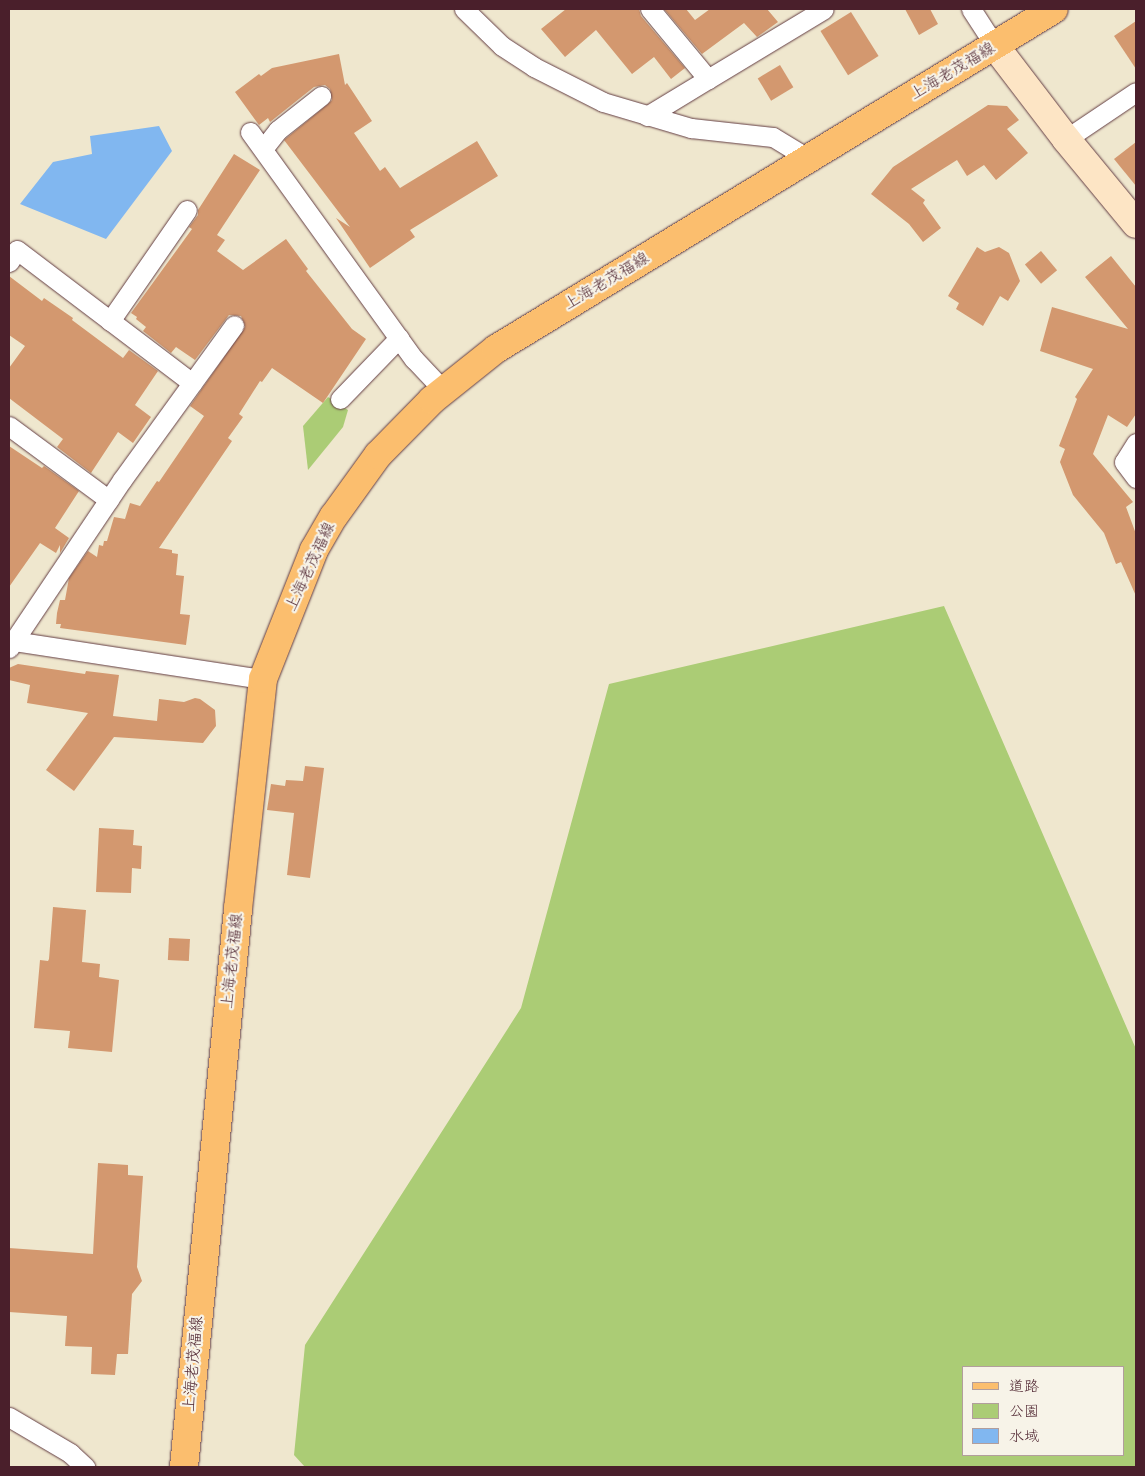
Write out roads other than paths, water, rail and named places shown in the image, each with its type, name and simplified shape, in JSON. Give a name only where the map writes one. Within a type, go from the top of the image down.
[{"type":"main road","name":"上海老茂福線","points":[[184,1467],[237,918],[263,679],[314,550],[334,516],[378,455],[432,400],[496,349],[1054,9]]},
{"type":"street","points":[[464,9],[502,46],[534,67],[603,102],[691,128],[773,137],[809,160]]},
{"type":"street","points":[[650,9],[708,79]]},
{"type":"street","points":[[648,116],[824,9]]},
{"type":"street","points":[[971,9],[995,46],[1066,139],[1136,224]]},
{"type":"street","points":[[1066,139],[1136,92]]},
{"type":"street","points":[[262,149],[278,130],[321,96]]},
{"type":"street","points":[[250,132],[425,373],[444,391]]},
{"type":"street","points":[[110,322],[186,210]]},
{"type":"street","points":[[9,262],[17,250],[192,383]]},
{"type":"street","points":[[234,325],[109,500],[12,644],[263,679]]},
{"type":"street","points":[[340,399],[399,338]]},
{"type":"street","points":[[9,426],[109,500]]},
{"type":"street","points":[[1136,444],[1124,462],[1136,478]]},
{"type":"street","points":[[9,1417],[70,1453],[84,1467]]},
{"type":"water","points":[[159,126],[172,151],[106,239],[20,204],[53,162],[92,154],[90,136]]}]
